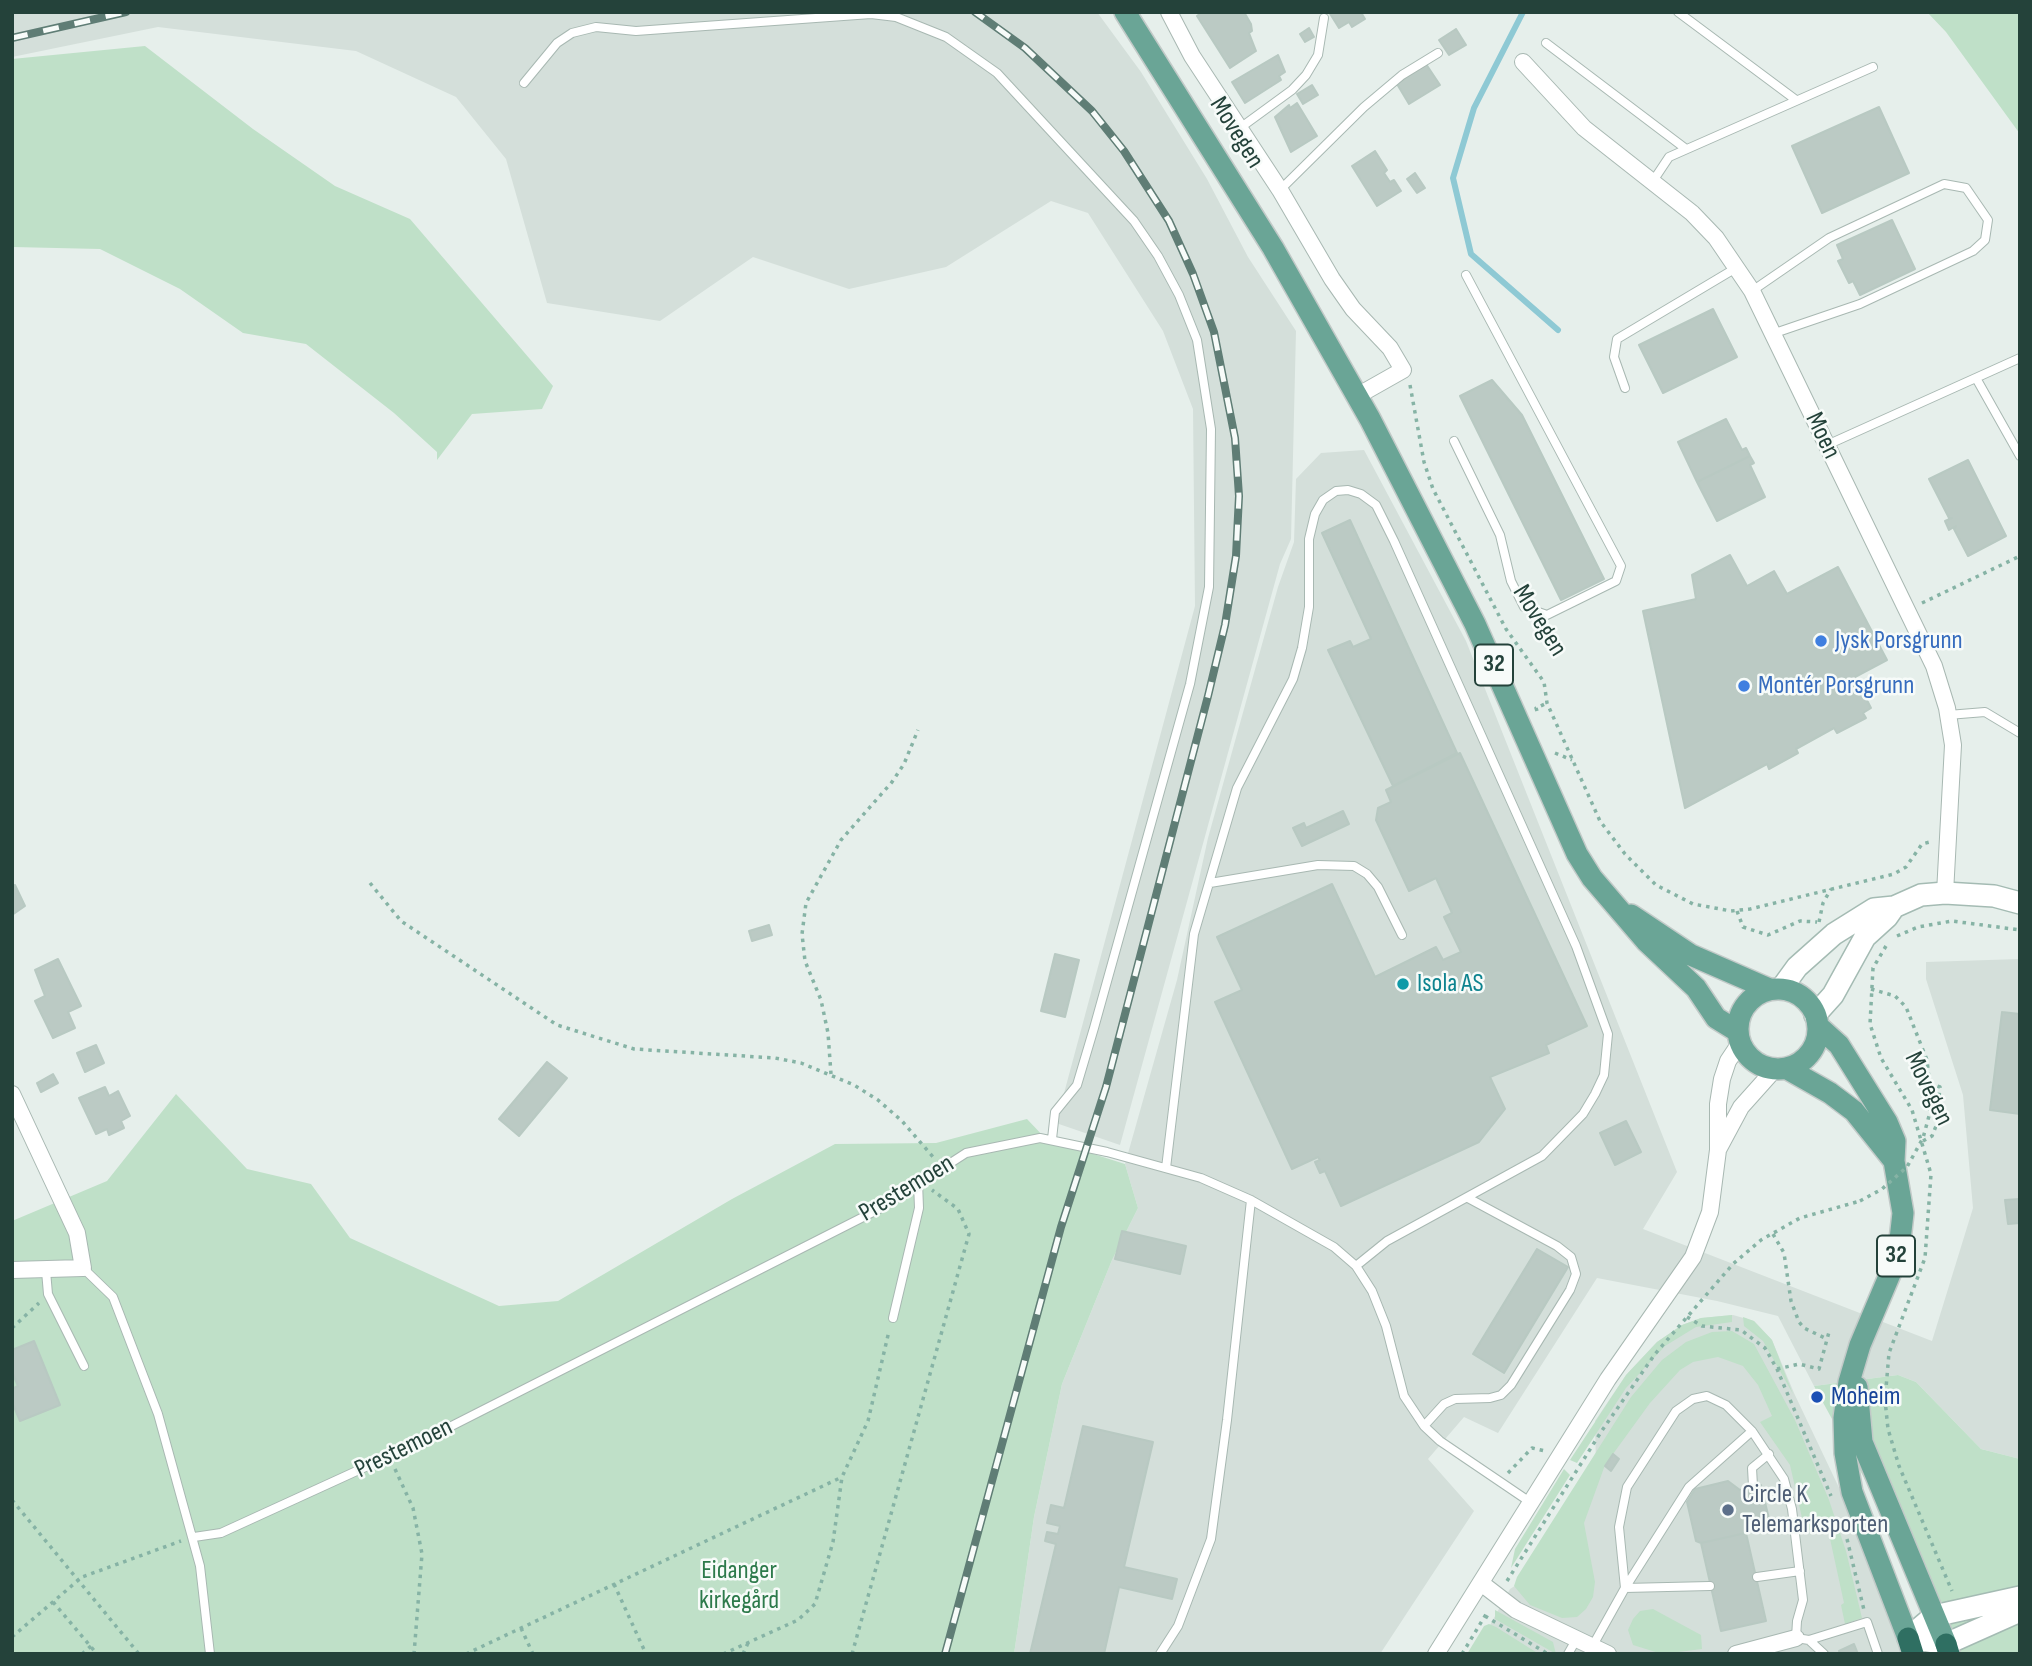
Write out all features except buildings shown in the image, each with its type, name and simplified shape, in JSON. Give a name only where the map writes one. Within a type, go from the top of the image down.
[{"type":"main road","name":"Movegen","points":[[1125,12],[1266,236],[1357,396],[1475,624],[1577,854],[1592,878],[1646,941],[1696,988],[1716,1018],[1739,1037]]},
{"type":"main road","points":[[1739,1037],[1742,1009],[1759,993],[1775,989],[1834,934],[1874,909],[1894,906],[1921,895],[1945,893],[1994,896],[2020,903]]},
{"type":"main road","points":[[1781,1068],[1797,1064],[1813,1048],[1817,1020],[1865,937],[1887,917],[1894,906]]},
{"type":"main road","name":"Movegen","points":[[1620,908],[1691,955],[1775,989]]},
{"type":"main road","name":"32","points":[[1775,989],[1802,996],[1817,1020]]},
{"type":"main road","name":"Movegen","points":[[1817,1020],[1839,1045],[1887,1122],[1895,1141],[1894,1161],[1903,1213],[1900,1240],[1893,1268],[1860,1345],[1849,1382],[1844,1418],[1845,1453],[1852,1492],[1910,1646]]},
{"type":"main road","name":"32","points":[[1739,1037],[1754,1061],[1781,1068]]},
{"type":"main road","name":"Movegen","points":[[1781,1068],[1830,1093],[1854,1111],[1894,1161]]},
{"type":"main road","name":"Movegen","points":[[1860,1345],[1856,1378],[1862,1442],[1948,1649]]},
{"type":"main road","points":[[1910,1646],[1934,1616],[2020,1597]]},
{"type":"main road","points":[[1910,1646],[1948,1649],[2020,1611]]},
{"type":"street","name":"Movegen","points":[[1169,12],[1192,56],[1280,190],[1343,296],[1390,348],[1403,370]]},
{"type":"street","name":"Moen","points":[[1523,62],[1584,128],[1653,181],[1716,237],[1752,291],[1934,666],[1948,715],[1953,746],[1953,787],[1945,893]]},
{"type":"street","points":[[1357,396],[1403,370]]},
{"type":"street","points":[[1436,1654],[1608,1379],[1693,1257],[1710,1212],[1718,1150],[1721,1079],[1739,1037]]},
{"type":"street","points":[[1718,1150],[1741,1107],[1781,1068]]},
{"type":"street","points":[[12,1094],[77,1233],[83,1268],[12,1270]]},
{"type":"street","points":[[1480,1583],[1572,1647],[1592,1647],[1608,1654]]},
{"type":"street","points":[[1739,1653],[1802,1639]]},
{"type":"lane","points":[[1678,12],[1796,100]]},
{"type":"lane","points":[[524,83],[557,43],[572,33],[596,27],[636,31],[871,14],[896,17],[946,37],[997,73],[1133,221],[1158,256],[1179,295],[1197,340],[1211,429],[1209,587],[1190,684],[1091,1041],[1071,1096],[1055,1112],[1052,1139]]},
{"type":"lane","points":[[1240,128],[1292,90],[1306,75],[1318,55],[1324,18]]},
{"type":"lane","points":[[1546,43],[1686,149]]},
{"type":"lane","points":[[1280,190],[1364,107],[1402,75],[1438,53]]},
{"type":"lane","points":[[1653,181],[1669,157],[1873,66]]},
{"type":"lane","points":[[1752,291],[1829,238],[1944,184],[1966,188],[1988,220],[1985,240],[1973,251],[1860,304],[1772,334]]},
{"type":"lane","points":[[1625,388],[1614,357],[1617,339],[1736,268]]},
{"type":"lane","points":[[1454,441],[1500,535],[1511,581],[1524,607],[1547,615],[1616,581],[1621,566],[1466,275]]},
{"type":"lane","points":[[1827,445],[2020,358]]},
{"type":"lane","points":[[1976,378],[2020,456]]},
{"type":"lane","points":[[1166,1168],[1195,934],[1237,788],[1293,679],[1303,648],[1309,607],[1309,539],[1315,514],[1323,500],[1336,491],[1348,489],[1361,494],[1376,505],[1405,565],[1576,946],[1608,1034],[1604,1075],[1583,1114],[1542,1156],[1387,1241],[1356,1266]]},
{"type":"lane","points":[[1948,715],[1984,712],[2020,733]]},
{"type":"lane","points":[[1210,883],[1318,865],[1354,866],[1367,874],[1378,887],[1402,935]]},
{"type":"lane","name":"Prestemoen","points":[[194,1537],[221,1533],[388,1457],[881,1209],[918,1182],[966,1153],[1018,1140],[1052,1139],[1201,1178],[1251,1200],[1334,1247],[1356,1266],[1372,1291],[1386,1326],[1404,1396],[1424,1426],[1440,1441],[1530,1502]]},
{"type":"lane","points":[[893,1318],[919,1208],[918,1182]]},
{"type":"lane","points":[[1424,1426],[1444,1405],[1455,1399],[1501,1395],[1511,1385],[1570,1290],[1576,1275],[1571,1257],[1558,1246],[1468,1198]]},
{"type":"lane","points":[[1160,1654],[1178,1626],[1210,1539],[1227,1420],[1251,1200]]},
{"type":"lane","points":[[83,1268],[113,1297],[158,1413],[194,1537],[210,1654]]},
{"type":"lane","points":[[46,1271],[48,1294],[84,1366]]},
{"type":"lane","points":[[1625,1588],[1619,1527],[1627,1487],[1676,1411],[1693,1399],[1707,1396],[1726,1405],[1752,1431],[1784,1479],[1792,1509],[1803,1601],[1797,1621],[1802,1639],[1824,1654]]},
{"type":"lane","points":[[1592,1647],[1625,1588],[1689,1487],[1752,1431]]},
{"type":"lane","points":[[1754,1486],[1752,1468],[1769,1454]]},
{"type":"lane","points":[[1756,1577],[1800,1570]]},
{"type":"lane","points":[[1625,1588],[1710,1586]]},
{"type":"lane","points":[[1802,1639],[1867,1622],[1878,1654]]},
{"type":"path","name":"Movegen","points":[[1403,370],[1413,392],[1421,451],[1433,489],[1506,629],[1544,682],[1547,703],[1600,821],[1641,870],[1657,884],[1693,904],[1737,911],[1894,874],[1906,867],[1923,844],[1933,842]]},
{"type":"path","points":[[1908,610],[2020,556]]},
{"type":"path","points":[[1541,720],[1536,708],[1547,703]]},
{"type":"path","points":[[831,1074],[823,1011],[806,961],[803,934],[806,903],[841,840],[898,773],[918,730]]},
{"type":"path","points":[[1551,744],[1556,756],[1572,760]]},
{"type":"path","points":[[370,883],[401,921],[557,1025],[634,1049],[775,1058],[801,1063],[831,1074],[878,1100],[902,1121],[942,1167]]},
{"type":"path","points":[[1818,923],[1823,903],[1831,889]]},
{"type":"path","points":[[1737,911],[1743,927],[1768,935],[1800,921],[1818,923],[1827,929]]},
{"type":"path","name":"Movegen","points":[[1952,1593],[1899,1466],[1888,1429],[1885,1400],[1889,1353],[1917,1281],[1928,1236],[1931,1174],[1912,1110],[1890,1076],[1874,1040],[1868,1005],[1873,968],[1887,945],[1918,927],[1971,922],[2020,930]]},
{"type":"path","points":[[1462,1654],[1601,1432],[1655,1354],[1733,1264],[1748,1250],[1800,1218],[1860,1201],[1882,1189],[1906,1167],[1923,1138],[1932,1105],[1932,1084],[1927,1060],[1906,1007],[1895,996],[1871,989]]},
{"type":"path","points":[[1923,1140],[1932,1136],[1937,1126],[1940,1087],[1932,1084]]},
{"type":"path","points":[[852,1654],[969,1234],[962,1216],[951,1201],[918,1182]]},
{"type":"path","points":[[1773,1234],[1784,1253],[1791,1301],[1798,1322],[1804,1328],[1827,1339]]},
{"type":"path","points":[[12,1328],[48,1294]]},
{"type":"path","points":[[1687,1317],[1702,1325],[1732,1326],[1749,1334],[1765,1348],[1777,1368],[1832,1499]]},
{"type":"path","points":[[723,1654],[798,1620],[815,1604],[833,1542],[842,1477],[868,1421],[893,1318]]},
{"type":"path","points":[[1777,1368],[1799,1364],[1819,1369],[1829,1332]]},
{"type":"path","points":[[1501,1482],[1512,1466],[1532,1448],[1547,1452]]},
{"type":"path","points":[[388,1457],[400,1477],[420,1531],[422,1580],[414,1654]]},
{"type":"path","points":[[466,1654],[842,1477]]},
{"type":"path","points":[[12,1500],[139,1654]]},
{"type":"path","points":[[1843,1529],[1867,1622]]},
{"type":"path","points":[[12,1637],[78,1580],[162,1546],[194,1537]]},
{"type":"path","points":[[614,1584],[646,1654]]},
{"type":"path","points":[[53,1602],[97,1654]]},
{"type":"path","points":[[1485,1616],[1548,1654]]},
{"type":"path","points":[[521,1628],[533,1654]]},
{"type":"path","points":[[743,1654],[748,1643]]},
{"type":"path","points":[[82,1654],[91,1646]]},
{"type":"shaded area","points":[[12,12],[1097,12],[1141,72],[1207,179],[1248,257],[1296,331],[1291,539],[1280,564],[1120,1145],[1056,1123],[1195,606],[1193,409],[1163,331],[1088,213],[1051,201],[946,267],[849,289],[753,257],[660,321],[547,303],[506,159],[456,97],[356,51],[158,27],[12,57]]},
{"type":"shaded area","points":[[1364,450],[1466,641],[1677,1172],[1643,1229],[1932,1341],[1973,1208],[1963,1095],[1926,979],[1926,962],[2020,959],[2020,1459],[1981,1449],[1916,1382],[1898,1375],[1814,1386],[1778,1316],[1717,1301],[1597,1278],[1498,1433],[1464,1417],[1428,1459],[1474,1511],[1380,1654],[1014,1654],[1034,1517],[1062,1384],[1112,1260],[1138,1208],[1125,1164],[1177,980],[1208,838],[1278,587],[1294,542],[1296,479],[1321,453]]},
{"type":"shaded area","points":[[1733,1315],[1754,1321],[1772,1340],[1851,1513],[1903,1654],[1474,1654],[1510,1589],[1521,1582],[1596,1467],[1595,1421],[1626,1375],[1657,1342],[1682,1325],[1701,1318]]},
{"type":"green space","points":[[1927,12],[2020,12],[2020,134],[1946,32]]},
{"type":"green space","points":[[145,46],[253,129],[335,186],[410,219],[553,386],[542,409],[472,414],[437,460],[437,452],[394,413],[306,344],[243,333],[180,289],[100,249],[13,247],[12,59]]},
{"type":"green space","name":"Eidanger kirkegård","points":[[176,1094],[247,1169],[311,1184],[350,1238],[499,1306],[558,1301],[732,1199],[835,1144],[936,1143],[1027,1119],[1046,1139],[1125,1164],[1138,1208],[1112,1260],[1062,1384],[1034,1517],[1014,1654],[12,1654],[12,1221],[107,1181]]},
{"type":"green space","points":[[1732,1315],[1732,1322],[1696,1327],[1665,1346],[1626,1388],[1577,1463],[1570,1460],[1626,1375],[1657,1342],[1682,1325],[1701,1318]]},
{"type":"green space","points":[[1743,1317],[1754,1321],[1772,1340],[1793,1394],[1763,1341],[1744,1326]]},
{"type":"green space","points":[[1732,1331],[1754,1344],[1795,1420],[1829,1500],[1846,1551],[1862,1618],[1845,1624],[1841,1605],[1844,1603],[1827,1525],[1805,1531],[1790,1465],[1760,1422],[1772,1416],[1758,1385],[1743,1366],[1718,1357],[1693,1362],[1680,1370],[1650,1403],[1605,1465],[1584,1523],[1595,1582],[1593,1597],[1586,1609],[1577,1617],[1562,1618],[1530,1605],[1514,1586],[1517,1577],[1631,1397],[1662,1360],[1686,1342],[1712,1332]]},
{"type":"green space","points":[[1898,1375],[1916,1382],[1981,1449],[2020,1459],[2020,1654],[1930,1654],[1910,1562],[1814,1386]]},
{"type":"green space","points":[[1564,1469],[1570,1475],[1511,1568],[1515,1549]]},
{"type":"green space","points":[[1653,1609],[1701,1635],[1702,1649],[1662,1654],[1633,1645],[1628,1630],[1633,1619],[1640,1611]]},
{"type":"green space","points":[[1495,1610],[1553,1642],[1556,1654],[1495,1619]]},
{"type":"green space","points":[[1489,1624],[1539,1654],[1467,1654],[1484,1626]]},
{"type":"waterway","points":[[1523,12],[1474,108],[1453,178],[1471,254],[1558,330]]},
{"type":"railway","points":[[12,38],[126,12]]},
{"type":"railway","points":[[945,1654],[1061,1227],[1106,1087],[1208,696],[1225,625],[1236,556],[1239,496],[1235,438],[1214,332],[1193,274],[1169,221],[1124,151],[1092,111],[1025,48],[975,12]]},
{"type":"place","name":"Jysk Porsgrunn","points":[[1821,641]]},
{"type":"place","name":"Montér Porsgrunn","points":[[1744,686]]},
{"type":"place","name":"Isola AS","points":[[1403,984]]},
{"type":"place","name":"Moheim","points":[[1817,1397]]},
{"type":"place","name":"Circle K Telemarksporten","points":[[1728,1510]]}]
